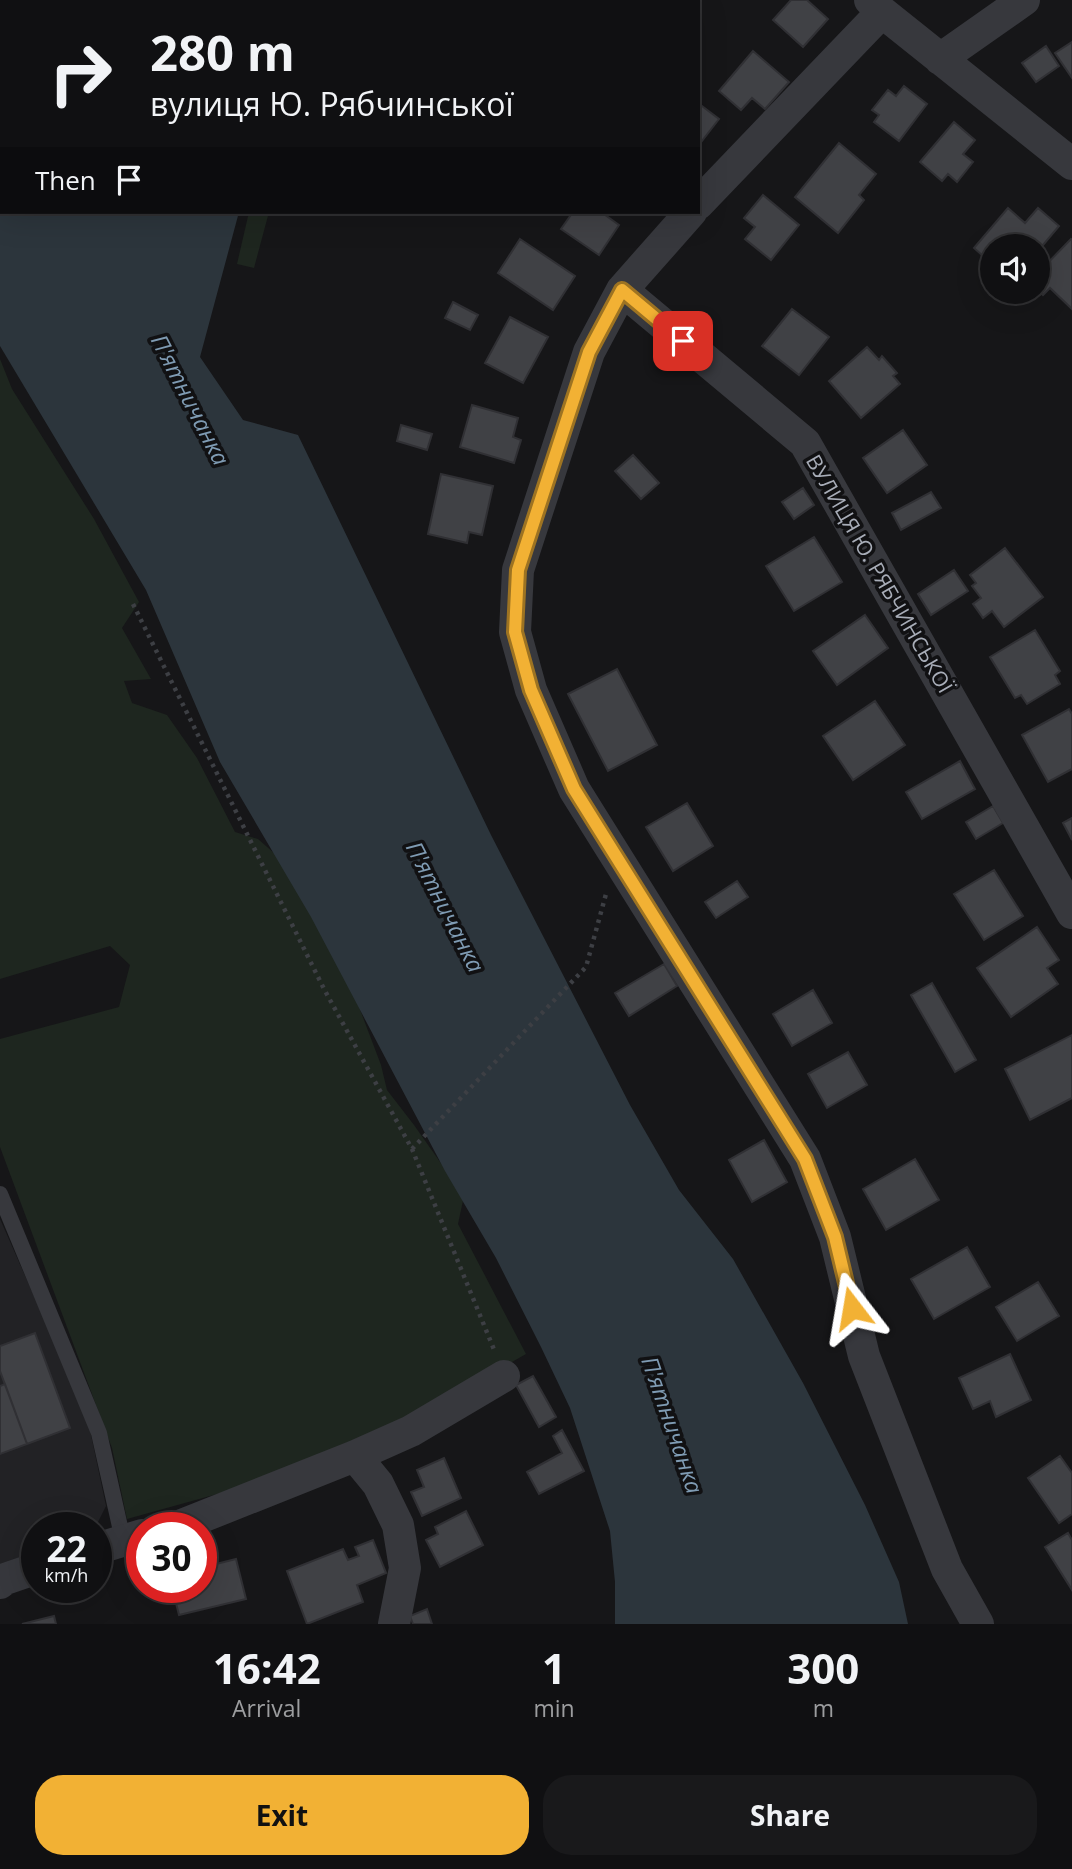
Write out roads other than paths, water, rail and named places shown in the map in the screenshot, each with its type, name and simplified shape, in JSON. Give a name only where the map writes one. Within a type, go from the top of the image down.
[{"type":"street","points":[[940,59],[1024,0]]},
{"type":"street","points":[[700,202],[876,6],[1072,164]]},
{"type":"street","points":[[689,214],[622,290],[589,352],[518,570],[515,632],[531,690],[574,789],[805,1159],[835,1237],[864,1356],[947,1569],[978,1624]]},
{"type":"street","name":"ВУЛИЦЯ Ю. РЯБЧИНСЬКОЇ","points":[[622,290],[804,443],[1072,913]]},
{"type":"street","points":[[214,1512],[411,1431],[504,1376]]},
{"type":"street","points":[[355,1456],[378,1484],[398,1525],[405,1567],[394,1624]]},
{"type":"street","points":[[0,1583],[21,1574]]},
{"type":"lane","points":[[0,1194],[99,1433],[120,1541]]},
{"type":"water","name":"П'ятничанка","points":[[0,214],[238,214],[200,357],[243,420],[298,435],[491,835],[630,1105],[679,1190],[733,1259],[803,1383],[865,1505],[899,1582],[908,1624],[615,1624],[615,1582],[610,1531],[570,1408],[541,1347],[496,1258],[445,1171],[311,917],[220,762],[146,590],[0,346]]}]
